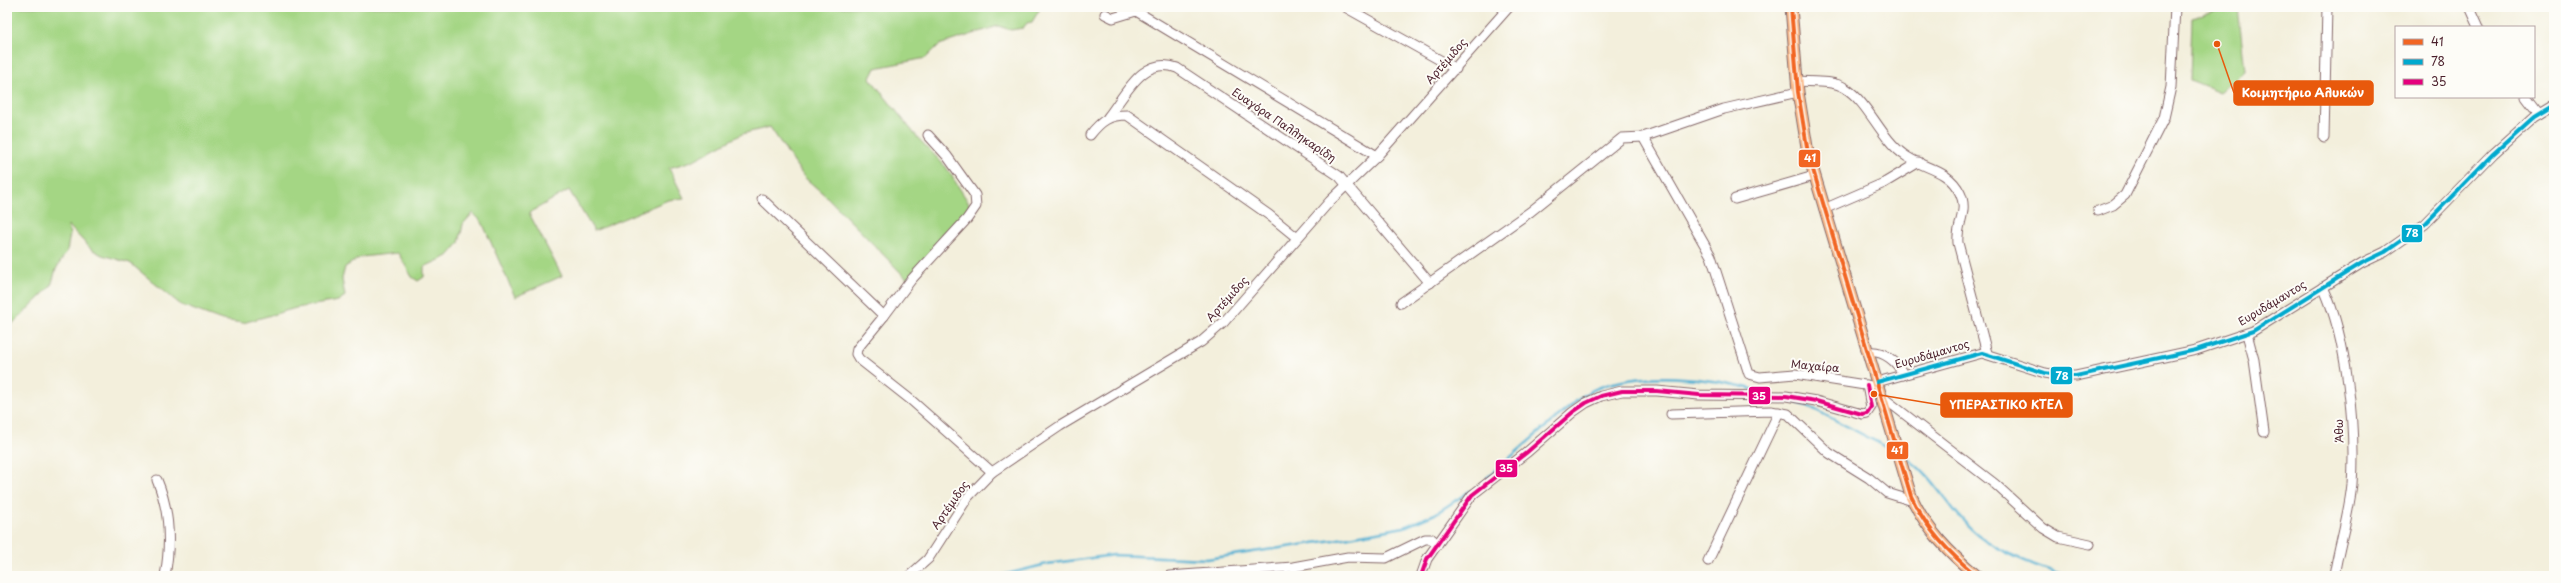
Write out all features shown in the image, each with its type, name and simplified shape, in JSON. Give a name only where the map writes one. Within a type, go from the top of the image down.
[{"type":"main road","points":[[1791,7],[1798,92],[1806,145],[1814,176],[1869,352],[1912,498],[1922,518],[1944,546],[1977,576]]},
{"type":"street","points":[[1346,7],[1456,69]]},
{"type":"street","name":"Αρτέμιδος","points":[[909,576],[917,572],[928,559],[968,497],[992,472],[1060,426],[1175,358],[1214,332],[1234,312],[1296,238],[1347,184],[1377,156],[1456,69],[1509,7]]},
{"type":"street","points":[[2098,211],[2113,205],[2126,195],[2164,118],[2171,86],[2175,7]]},
{"type":"street","points":[[2324,138],[2327,7]]},
{"type":"street","points":[[2470,7],[2479,26]]},
{"type":"street","points":[[1105,14],[1113,18],[1136,11],[1377,156]]},
{"type":"street","name":"Ευαγόρα Παλληκαρίδη","points":[[1108,118],[1145,71],[1156,65],[1167,64],[1177,68],[1319,162],[1347,184],[1430,283]]},
{"type":"street","points":[[1797,80],[1840,85],[1847,89],[1860,102],[1881,132],[1902,154],[1938,170],[1946,176],[1959,192],[1964,204],[1964,216],[1957,233],[1958,242],[1987,353]]},
{"type":"street","points":[[1401,304],[1530,212],[1622,138],[1643,137],[1724,109],[1798,92]]},
{"type":"street","points":[[2527,98],[2539,114]]},
{"type":"street","name":"Ευρυδάμαντος","points":[[1878,383],[1965,356],[1987,353],[2045,373],[2069,376],[2196,350],[2247,334],[2323,287],[2385,252],[2425,224],[2493,154],[2539,114],[2554,105]]},
{"type":"street","points":[[1090,135],[1100,122],[1108,118],[1127,115],[1269,215],[1296,238]]},
{"type":"street","points":[[928,136],[947,156],[975,195],[976,206],[971,215],[910,280],[884,316],[857,349],[856,356],[992,472]]},
{"type":"street","name":"Μαχαίρα","points":[[1643,137],[1710,256],[1749,374],[1760,377],[1795,374],[1866,385],[1878,383]]},
{"type":"street","points":[[1824,209],[1884,182],[1919,162]]},
{"type":"street","points":[[1735,199],[1814,176]]},
{"type":"street","points":[[762,200],[884,316]]},
{"type":"street","name":"Άθω","points":[[2323,287],[2347,372],[2350,407],[2352,482],[2334,576]]},
{"type":"street","points":[[2247,334],[2254,360],[2264,432]]},
{"type":"street","points":[[1869,352],[1879,352],[1888,357],[1899,366],[1903,375]]},
{"type":"street","points":[[1421,576],[1423,565],[1472,495],[1526,453],[1573,412],[1586,403],[1602,396],[1622,391],[1657,391],[1699,395],[1786,396],[1816,400],[1862,414],[1867,413],[1871,407],[1866,385]]},
{"type":"street","points":[[1882,396],[1995,484],[2043,528],[2058,537],[2090,544]]},
{"type":"street","points":[[1708,562],[1779,412]]},
{"type":"street","points":[[1671,414],[1779,412],[1790,416],[1829,453],[1869,478],[1887,494],[1912,498]]},
{"type":"street","points":[[157,480],[167,509],[168,547],[164,576]]},
{"type":"street","points":[[1169,576],[1293,567],[1348,557],[1386,558],[1425,539],[1432,539],[1437,545]]},
{"type":"green space","points":[[7,7],[1041,7],[1032,22],[1027,23],[1023,28],[1011,30],[998,26],[939,45],[926,58],[875,68],[870,78],[917,137],[946,167],[972,208],[907,279],[827,197],[804,177],[770,127],[742,134],[692,161],[669,168],[684,198],[668,200],[594,231],[569,190],[529,213],[562,276],[515,297],[482,222],[473,213],[463,224],[459,243],[448,256],[424,267],[424,277],[418,281],[412,277],[398,253],[361,257],[345,267],[342,279],[345,296],[338,301],[296,308],[243,323],[222,320],[181,305],[130,263],[102,255],[91,249],[68,225],[70,234],[67,251],[56,269],[51,286],[7,329]]},
{"type":"green space","points":[[2230,7],[2238,7],[2245,71],[2220,92],[2190,80],[2192,17]]},
{"type":"waterway","points":[[1487,478],[1580,398],[1587,393],[1606,385],[1627,380],[1650,378],[1698,379],[1721,382],[1763,392]]},
{"type":"waterway","points":[[1795,402],[1808,406],[1894,451]]},
{"type":"waterway","points":[[1903,456],[1924,473],[1958,515],[1977,534],[1998,548],[2021,560],[2068,576]]},
{"type":"waterway","points":[[999,576],[1047,564],[1114,555],[1207,559],[1333,540],[1404,527],[1435,514],[1470,491]]},
{"type":"transit line","name":"41","points":[[1791,7],[1798,92],[1808,153],[1911,496],[1917,508],[1939,540],[1977,576]]},
{"type":"transit line","name":"78","points":[[1877,382],[1982,353],[2045,373],[2063,376],[2076,376],[2196,350],[2253,331],[2362,263],[2385,252],[2425,224],[2493,154],[2534,117],[2554,105]]},
{"type":"transit line","name":"35","points":[[1421,576],[1427,559],[1472,495],[1526,453],[1573,412],[1586,403],[1601,396],[1622,391],[1657,391],[1699,395],[1786,396],[1816,401],[1862,414],[1867,413],[1871,407],[1867,385]]},
{"type":"place","name":"Κοιμητήριο Αλυκών","points":[[2217,44]]},
{"type":"place","name":"ΥΠΕΡΑΣΤΙΚΟ ΚΤΕΛ","points":[[1874,394]]}]
